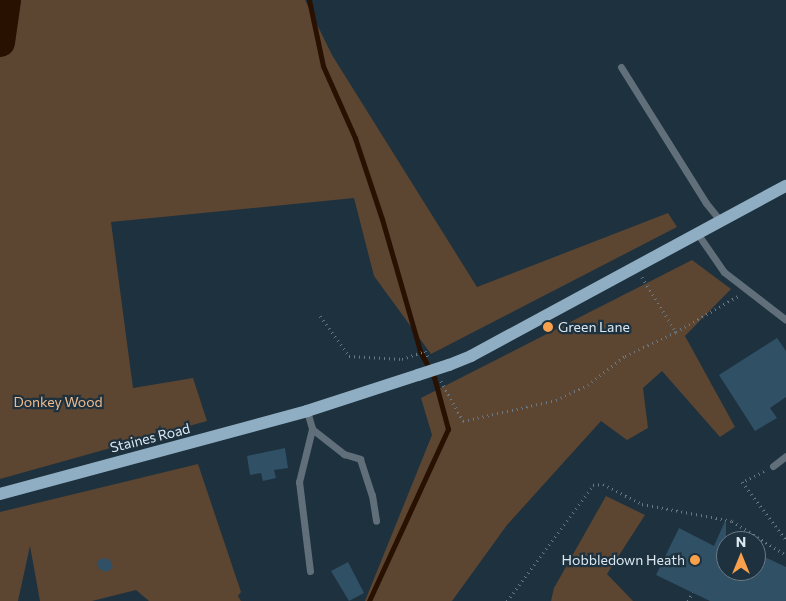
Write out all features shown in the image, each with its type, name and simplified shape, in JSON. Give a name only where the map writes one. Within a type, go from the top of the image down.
[{"type":"main road","name":"Staines Road","points":[[0,494],[307,411],[448,365],[470,356],[786,186]]},
{"type":"lane","points":[[621,67],[706,204],[720,220]]},
{"type":"lane","points":[[697,233],[719,266],[744,290],[786,320]]},
{"type":"lane","points":[[307,411],[312,429],[299,482],[310,571]]},
{"type":"lane","points":[[312,429],[344,454],[360,459],[372,496],[376,521]]},
{"type":"lane","points":[[773,466],[786,456]]},
{"type":"path","points":[[636,266],[676,332]]},
{"type":"path","points":[[441,381],[463,421],[556,400],[588,384],[625,356],[676,332],[732,301],[744,290]]},
{"type":"path","points":[[320,316],[349,356],[402,359],[425,351]]},
{"type":"path","points":[[773,466],[742,482],[786,540]]},
{"type":"path","points":[[507,601],[593,485],[603,484],[642,504],[732,522],[786,555]]},
{"type":"path","points":[[688,601],[693,592]]},
{"type":"green space","name":"Donkey Wood","points":[[0,0],[305,0],[332,55],[477,287],[668,213],[677,227],[431,354],[374,276],[354,198],[111,222],[133,388],[193,378],[207,421],[0,479]]},
{"type":"green space","points":[[692,260],[731,289],[685,336],[735,427],[720,437],[662,371],[643,388],[648,428],[627,440],[601,421],[507,525],[452,601],[365,601],[432,435],[421,398]]},
{"type":"green space","points":[[198,464],[241,592],[238,596],[241,601],[149,601],[136,590],[92,601],[40,601],[30,546],[18,601],[0,601],[0,512]]},
{"type":"green space","points":[[606,496],[645,515],[607,574],[633,601],[551,601],[554,588]]},
{"type":"building","points":[[777,338],[786,351],[786,397],[770,408],[777,418],[755,431],[719,375]]},
{"type":"building","points":[[285,448],[288,468],[274,470],[276,478],[263,481],[261,473],[250,475],[247,456]]},
{"type":"building","name":"Hobbledown Heath","points":[[726,519],[726,531],[721,531]]},
{"type":"building","name":"Hobbledown Heath","points":[[679,528],[714,546],[716,542],[716,581],[766,581],[766,558],[786,567],[786,601],[710,601],[656,575]]},
{"type":"building","points":[[104,558],[110,560],[113,568],[106,572],[99,569],[97,561]]},
{"type":"building","points":[[348,562],[364,593],[349,601],[331,571]]},
{"type":"waterway","points":[[0,42],[6,0]]},
{"type":"waterway","points":[[309,0],[323,66],[355,138],[382,219],[420,351],[434,377],[448,429],[369,601]]},
{"type":"place","name":"Green Lane","points":[[548,327]]},
{"type":"place","name":"Hobbledown Heath","points":[[695,560]]}]
